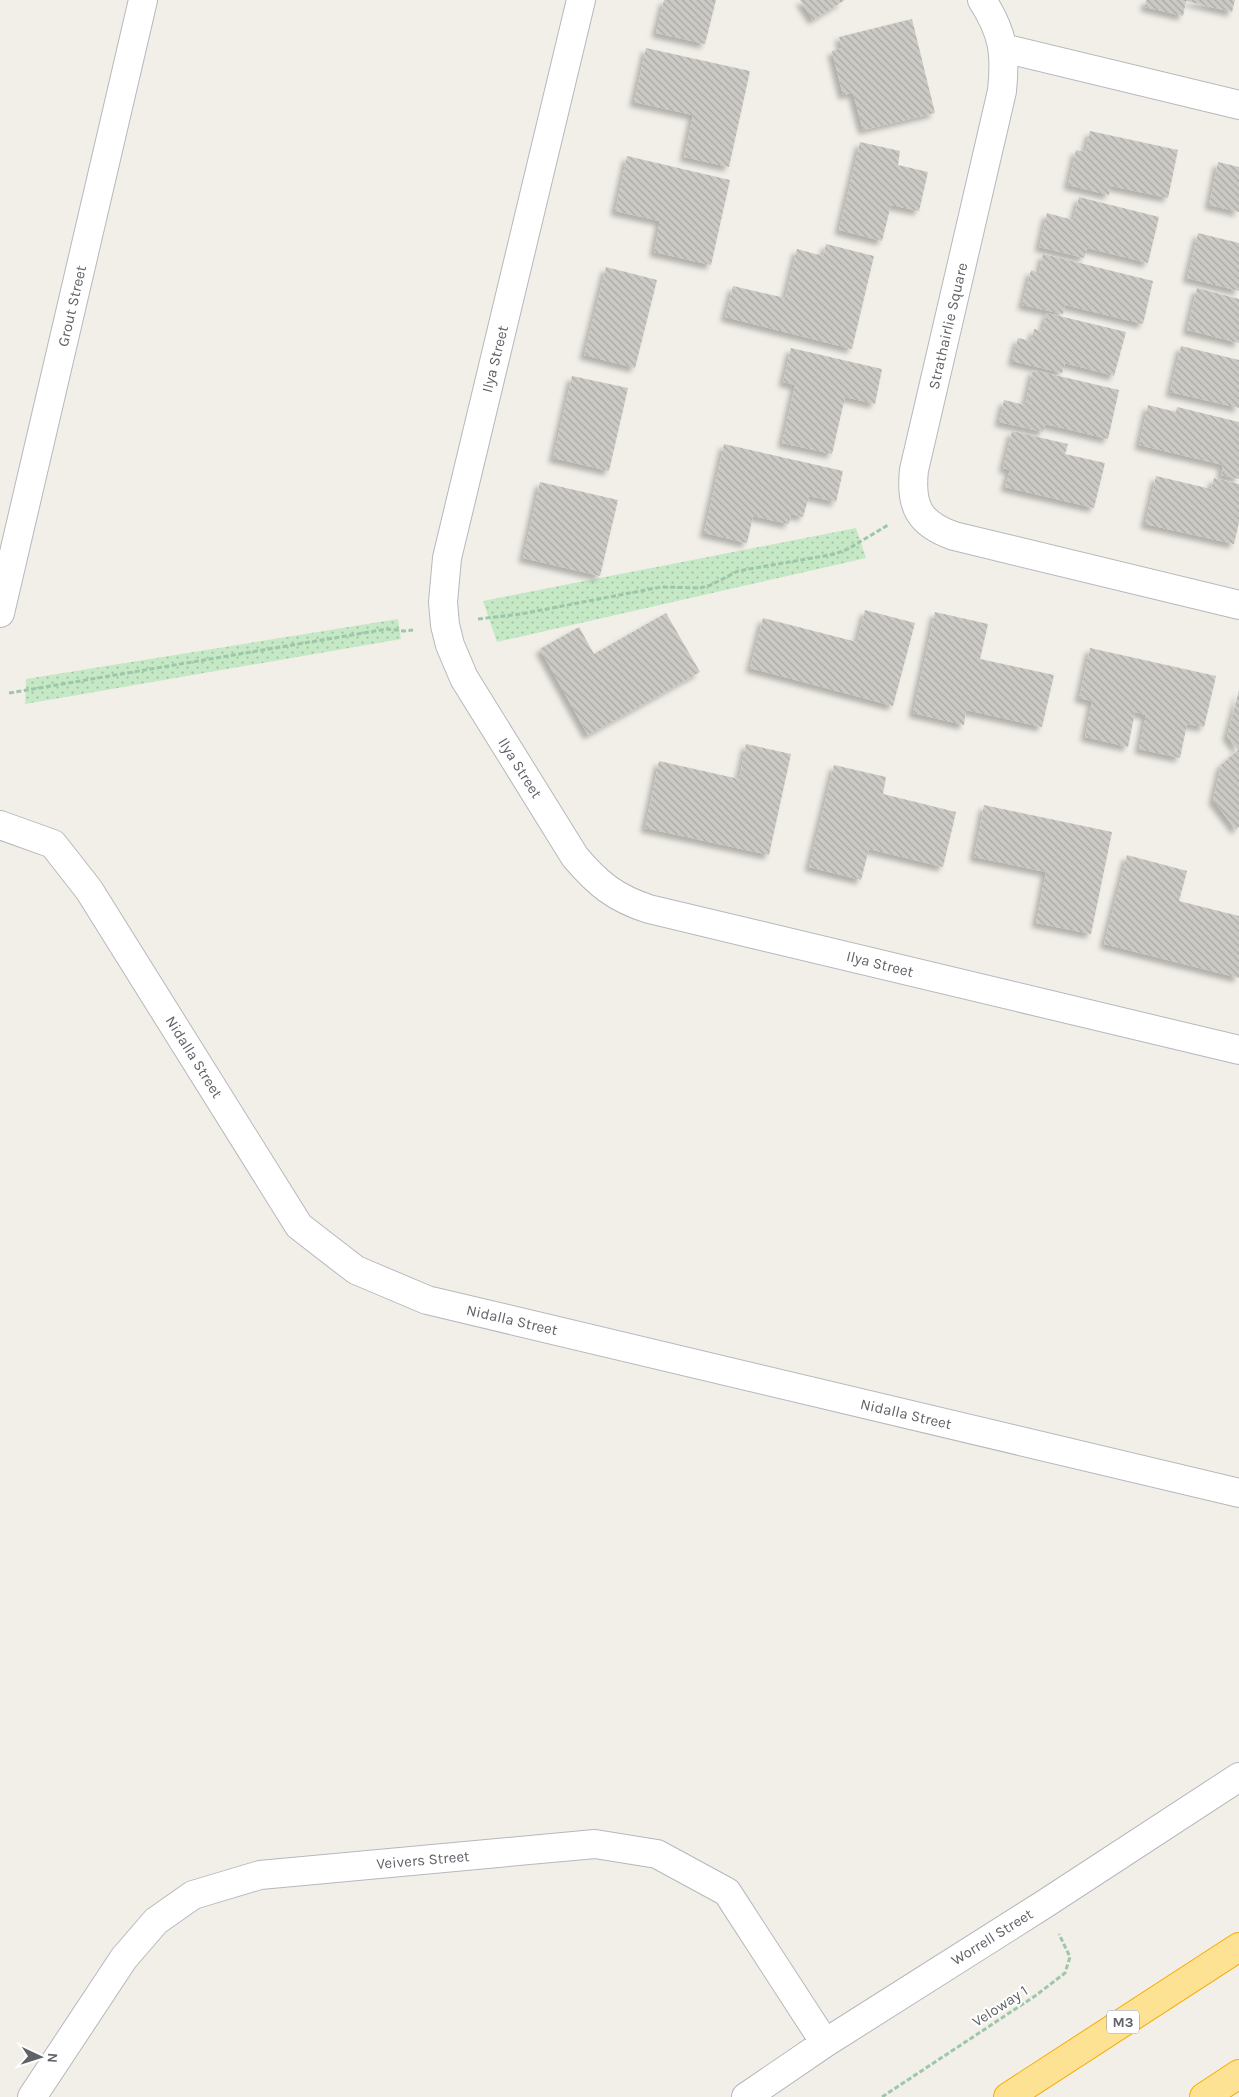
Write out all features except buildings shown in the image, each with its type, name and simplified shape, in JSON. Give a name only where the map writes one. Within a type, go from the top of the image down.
[{"type":"highway","name":"M3","points":[[1008,2097],[1239,1948]]},
{"type":"highway","points":[[1204,2097],[1239,2074]]},
{"type":"street","name":"Grout Street","points":[[0,613],[143,0]]},
{"type":"street","name":"Ilya Street","points":[[581,0],[447,558],[443,602],[445,625],[450,645],[464,678],[575,857],[592,878],[610,892],[628,902],[649,909],[1239,1050]]},
{"type":"street","name":"Strathairlie Square","points":[[918,512],[912,485],[914,470],[996,119],[1005,65],[999,32],[982,0]]},
{"type":"street","points":[[1003,48],[1239,105]]},
{"type":"street","points":[[918,512],[926,522],[940,531],[954,536],[1239,605]]},
{"type":"street","name":"Nidalla Street","points":[[0,825],[53,844],[89,890],[299,1226],[356,1270],[426,1300],[1239,1493]]},
{"type":"street","name":"Worrell Street","points":[[746,2097],[825,2043],[1043,1905],[1239,1777]]},
{"type":"street","name":"Veivers Street","points":[[32,2097],[124,1958],[156,1921],[193,1895],[260,1875],[595,1844],[657,1854],[727,1892],[825,2043]]},
{"type":"path","points":[[473,620],[521,614],[660,587],[690,589],[711,585],[738,571],[835,554],[848,549],[885,527],[918,512]]},
{"type":"path","points":[[10,694],[387,628],[404,631],[417,629]]},
{"type":"path","name":"Veloway 1","points":[[882,2097],[1035,1996],[1065,1973],[1070,1957],[1043,1905]]},
{"type":"green space","points":[[856,528],[866,558],[497,642],[483,601]]},
{"type":"green space","points":[[398,619],[401,639],[25,704],[26,679]]}]
